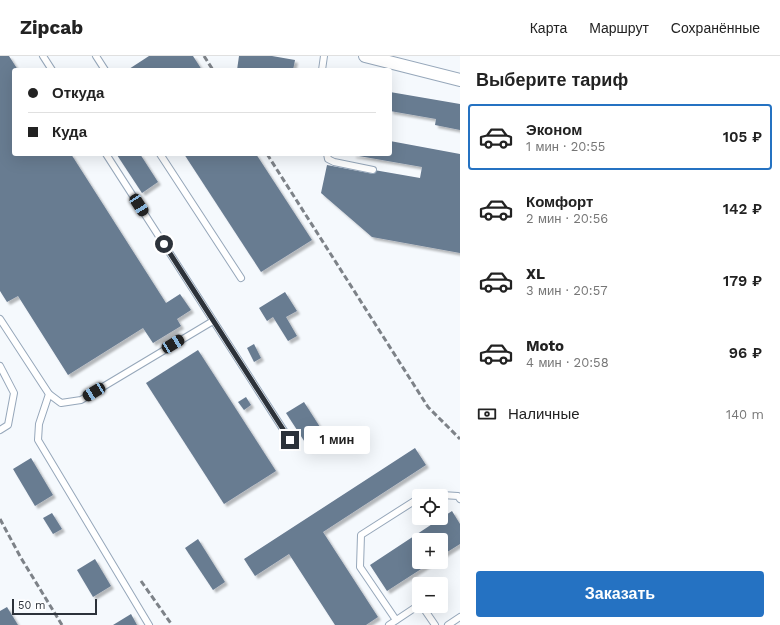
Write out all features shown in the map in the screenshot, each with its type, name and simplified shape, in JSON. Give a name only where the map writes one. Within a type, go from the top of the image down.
[{"type":"street","points":[[365,56],[460,80]]},
{"type":"lane","points":[[43,56],[51,68]]},
{"type":"lane","points":[[96,56],[104,68]]},
{"type":"lane","points":[[322,68],[324,56]]},
{"type":"lane","points":[[107,156],[290,440]]},
{"type":"lane","points":[[161,156],[240,278]]},
{"type":"lane","points":[[327,156],[328,159],[334,162],[373,170]]},
{"type":"lane","points":[[0,319],[49,394],[61,403],[81,400],[213,321]]},
{"type":"lane","points":[[0,366],[14,393],[8,425],[0,430]]},
{"type":"lane","points":[[49,394],[39,424],[38,440],[149,624]]},
{"type":"lane","points":[[448,495],[458,496],[460,500]]},
{"type":"lane","points":[[396,620],[360,567],[361,535],[412,502]]},
{"type":"lane","points":[[389,625],[412,611]]},
{"type":"lane","points":[[426,613],[435,625]]},
{"type":"lane","points":[[448,625],[460,617]]},
{"type":"building","points":[[0,56],[9,56],[17,68],[12,68],[12,156],[72,156],[166,303],[180,294],[191,310],[177,319],[181,326],[153,343],[143,328],[68,375],[18,296],[7,302],[0,291]]},
{"type":"building","points":[[149,56],[193,56],[201,68],[131,68]]},
{"type":"building","points":[[239,56],[272,56],[295,60],[293,68],[237,68]]},
{"type":"building","points":[[392,92],[460,104],[460,130],[435,125],[436,119],[392,111]]},
{"type":"building","points":[[392,141],[460,154],[460,253],[372,237],[321,193],[327,165],[374,174],[374,170],[420,178],[422,167],[359,156],[392,156]]},
{"type":"building","points":[[118,156],[141,156],[158,182],[142,193]]},
{"type":"building","points":[[185,156],[257,156],[312,240],[261,272]]},
{"type":"building","points":[[285,292],[297,311],[286,317],[297,336],[288,341],[273,317],[267,321],[259,308]]},
{"type":"building","points":[[254,344],[261,358],[254,362],[247,348]]},
{"type":"building","points":[[198,350],[276,471],[224,504],[146,383]]},
{"type":"building","points":[[246,397],[251,405],[244,410],[238,402]]},
{"type":"building","points":[[304,402],[327,438],[310,450],[286,413]]},
{"type":"building","points":[[415,448],[426,465],[323,532],[378,617],[366,625],[335,625],[289,554],[255,576],[244,559]]},
{"type":"building","points":[[31,458],[53,495],[35,506],[13,469]]},
{"type":"building","points":[[452,511],[460,524],[460,544],[448,552],[448,533],[419,533],[431,525],[448,525],[448,514]]},
{"type":"building","points":[[52,513],[62,529],[53,534],[43,518]]},
{"type":"building","points":[[412,537],[412,569],[421,569],[387,591],[370,565]]},
{"type":"building","points":[[198,539],[225,582],[213,590],[185,548]]},
{"type":"building","points":[[95,559],[111,586],[93,597],[77,570]]},
{"type":"building","points":[[7,607],[18,625],[0,625],[0,611]]},
{"type":"building","points":[[131,614],[137,625],[113,625]]},
{"type":"railway","points":[[204,56],[212,68]]},
{"type":"railway","points":[[268,156],[428,407],[460,439]]},
{"type":"railway","points":[[0,519],[21,558],[62,625]]},
{"type":"railway","points":[[141,581],[172,625]]},
{"type":"route","points":[[164,244],[290,440]]}]
